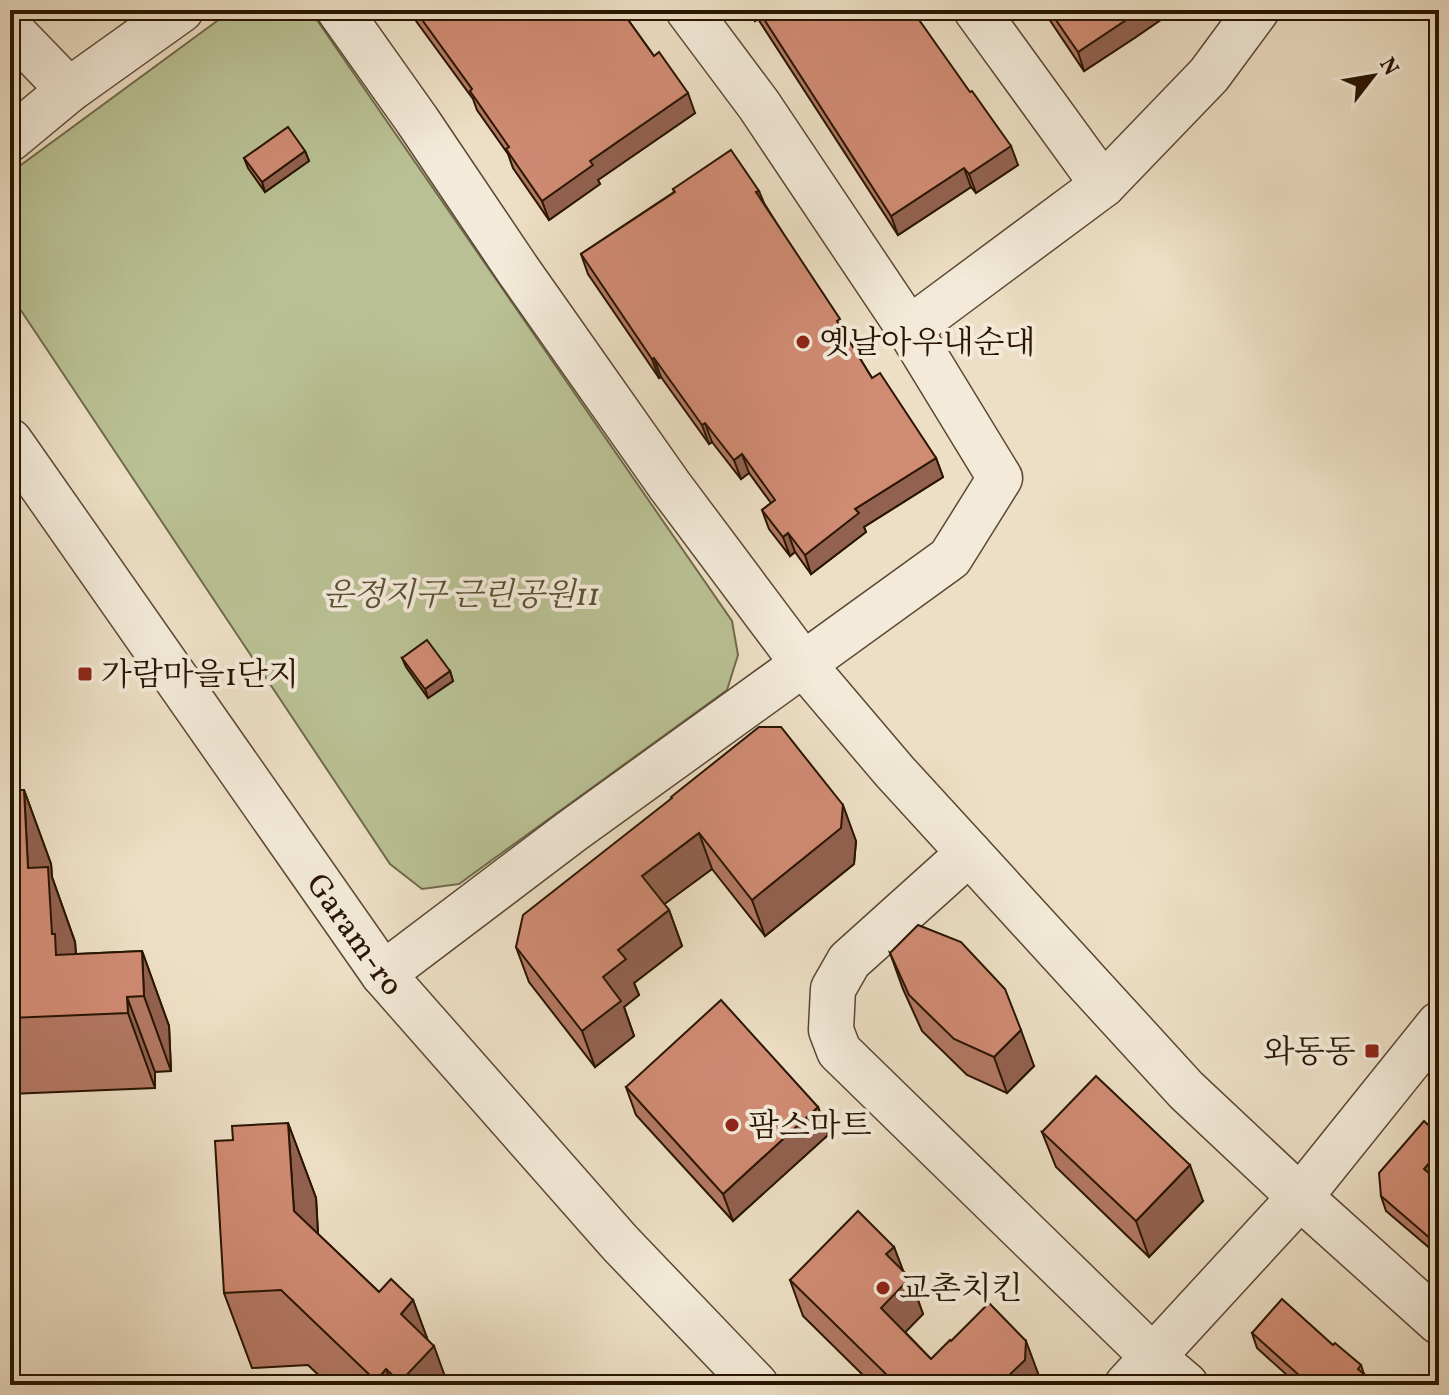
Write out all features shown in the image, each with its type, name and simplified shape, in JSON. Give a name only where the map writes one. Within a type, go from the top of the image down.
[{"type":"street","points":[[10,139],[69,90],[181,10]]},
{"type":"street","points":[[339,10],[652,461],[804,665],[895,772],[1186,1090],[1439,1322]]},
{"type":"street","points":[[383,974],[572,831],[950,558],[1000,478],[909,329],[759,105],[688,10]]},
{"type":"street","points":[[976,10],[1103,185]]},
{"type":"street","points":[[909,329],[1103,185],[1209,75],[1255,11]]},
{"type":"street","points":[[10,29],[69,90]]},
{"type":"street","name":"Garam-ro","points":[[10,441],[383,974],[620,1243],[756,1385]]},
{"type":"street","points":[[969,853],[849,961],[833,989],[831,1030],[839,1051],[1140,1371],[1186,1385]]},
{"type":"street","points":[[1140,1371],[1300,1197],[1439,1024]]},
{"type":"green space","name":"운정지구 근린공원11","points":[[232,10],[310,10],[732,621],[738,655],[727,690],[459,884],[422,889],[390,864],[10,294],[10,173]]},
{"type":"building","points":[[415,10],[621,10],[654,56],[659,52],[688,93],[590,161],[593,165],[542,201],[506,149],[509,147],[470,91],[472,89]]},
{"type":"building","points":[[758,10],[912,10],[1011,146],[969,174],[964,168],[891,216]]},
{"type":"building","points":[[1049,10],[1141,10],[1078,52]]},
{"type":"building","points":[[288,127],[305,151],[262,182],[244,158]]},
{"type":"building","points":[[731,150],[840,319],[837,321],[872,378],[880,373],[936,458],[855,509],[859,513],[805,555],[788,533],[783,537],[762,510],[775,500],[742,454],[734,460],[705,423],[702,425],[652,359],[581,254],[675,192],[673,189]]},
{"type":"building","points":[[427,640],[450,671],[425,689],[402,658]]},
{"type":"building","points":[[759,727],[781,727],[843,805],[841,828],[752,900],[699,833],[642,876],[669,910],[618,950],[626,959],[603,977],[621,1001],[582,1031],[516,947],[523,915]]},
{"type":"building","points":[[10,790],[24,790],[28,868],[48,867],[56,955],[142,951],[144,996],[127,997],[128,1013],[10,1018]]},
{"type":"building","points":[[918,925],[961,942],[1005,989],[1021,1030],[994,1057],[954,1039],[909,995],[890,953]]},
{"type":"building","name":"팜스마트","points":[[721,1000],[818,1107],[723,1194],[626,1087]]},
{"type":"building","points":[[1096,1076],[1190,1165],[1136,1221],[1042,1132]]},
{"type":"building","points":[[1424,1121],[1439,1135],[1439,1152],[1424,1169],[1439,1182],[1439,1246],[1381,1196],[1379,1173]]},
{"type":"building","points":[[288,1123],[294,1211],[379,1292],[391,1279],[413,1300],[401,1314],[434,1346],[400,1382],[386,1369],[376,1381],[281,1290],[224,1293],[215,1141],[233,1140],[232,1126]]},
{"type":"building","points":[[858,1211],[894,1247],[886,1254],[910,1278],[881,1308],[931,1359],[989,1303],[1026,1341],[1025,1360],[999,1385],[893,1385],[886,1378],[888,1376],[790,1280]]},
{"type":"building","points":[[1282,1299],[1333,1345],[1335,1343],[1361,1365],[1358,1369],[1377,1385],[1310,1385],[1252,1333]]},
{"type":"place","name":"옛날아우내순대","points":[[803,342]]},
{"type":"place","name":"가람마을1단지","points":[[85,674]]},
{"type":"place","name":"와동동","points":[[1372,1051]]},
{"type":"place","name":"팜스마트","points":[[732,1125]]},
{"type":"place","name":"교촌치킨","points":[[883,1288]]}]
